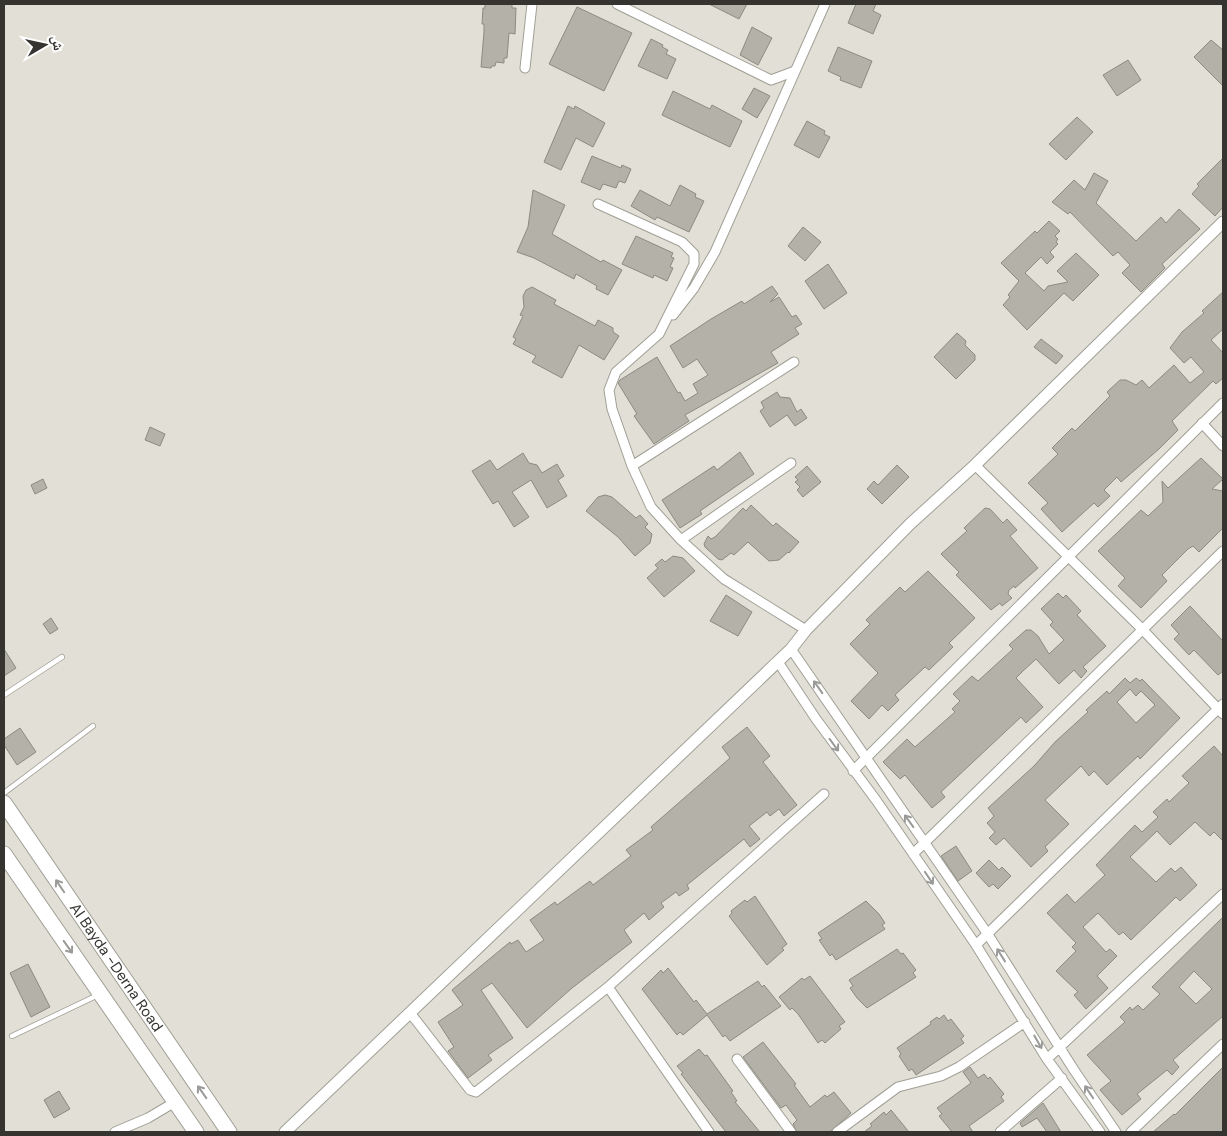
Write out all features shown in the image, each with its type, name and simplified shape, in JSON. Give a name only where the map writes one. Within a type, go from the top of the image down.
[{"type":"highway","name":"Al Bayda -Derna Road","points":[[4,803],[230,1132]]},
{"type":"highway","name":"Al Bayda -Derna Road","points":[[6,862],[101,993],[196,1132]]},
{"type":"street","points":[[525,68],[532,4]]},
{"type":"street","points":[[617,4],[771,80],[795,71]]},
{"type":"street","points":[[806,630],[724,579],[681,540],[652,507],[632,466],[612,409],[609,390],[616,372],[659,334],[694,288],[715,252],[822,5]]},
{"type":"street","points":[[598,204],[682,242],[694,254],[694,264],[659,334]]},
{"type":"street","points":[[285,1132],[411,1014],[778,662],[806,630],[910,524],[975,466],[1223,222]]},
{"type":"street","points":[[632,466],[794,362]]},
{"type":"street","points":[[853,771],[1066,557],[1223,403]]},
{"type":"street","points":[[1202,423],[1223,446]]},
{"type":"street","points":[[681,540],[790,463]]},
{"type":"street","points":[[975,466],[1221,709],[976,945]]},
{"type":"street","points":[[913,854],[1223,551]]},
{"type":"street","points":[[791,649],[988,933],[1060,1048],[1116,1132]]},
{"type":"street","points":[[778,662],[976,945],[1047,1059],[1100,1132]]},
{"type":"street","points":[[411,1014],[470,1090],[476,1092],[608,987],[824,794]]},
{"type":"street","points":[[1047,1059],[1223,894]]},
{"type":"street","points":[[608,987],[709,1132]]},
{"type":"street","points":[[837,1132],[898,1087],[947,1073],[1025,1022]]},
{"type":"street","points":[[1131,1132],[1223,1044]]},
{"type":"street","points":[[737,1059],[791,1132]]},
{"type":"street","points":[[1000,1132],[1062,1078]]},
{"type":"street","points":[[116,1132],[148,1118],[175,1102]]},
{"type":"lane","points":[[4,695],[62,657]]},
{"type":"lane","points":[[4,793],[93,726]]},
{"type":"lane","points":[[12,1036],[101,993]]},
{"type":"building","points":[[485,4],[512,4],[512,8],[516,8],[515,34],[509,33],[507,58],[504,58],[504,63],[496,62],[495,66],[491,68],[481,67],[484,32],[484,24],[482,24],[483,8],[485,8]]},
{"type":"building","points":[[709,4],[747,4],[739,19]]},
{"type":"building","points":[[856,4],[876,4],[873,11],[881,15],[873,34],[848,23]]},
{"type":"building","points":[[577,7],[632,33],[604,91],[549,64]]},
{"type":"building","points":[[752,27],[772,38],[758,65],[740,55]]},
{"type":"building","points":[[651,39],[663,45],[662,47],[668,50],[666,54],[676,59],[667,79],[638,66]]},
{"type":"building","points":[[1211,40],[1223,50],[1223,86],[1194,57]]},
{"type":"building","points":[[838,47],[872,61],[861,88],[840,80],[841,77],[828,71]]},
{"type":"building","points":[[1128,60],[1141,80],[1117,96],[1103,75]]},
{"type":"building","points":[[754,88],[770,96],[757,118],[742,109]]},
{"type":"building","points":[[673,91],[710,109],[712,105],[742,121],[730,147],[662,115]]},
{"type":"building","points":[[568,106],[574,109],[575,106],[605,123],[593,147],[576,138],[561,170],[544,162]]},
{"type":"building","points":[[1077,117],[1093,132],[1066,160],[1049,144]]},
{"type":"building","points":[[807,121],[825,131],[824,134],[830,137],[819,158],[794,145]]},
{"type":"building","points":[[592,156],[621,168],[622,165],[631,169],[625,183],[619,181],[616,188],[603,184],[600,190],[581,182]]},
{"type":"building","points":[[1223,158],[1223,207],[1215,216],[1192,194],[1199,186],[1197,184]]},
{"type":"building","points":[[1094,173],[1108,181],[1096,203],[1136,241],[1161,217],[1166,223],[1179,209],[1200,229],[1162,264],[1165,268],[1141,292],[1122,273],[1130,265],[1118,252],[1113,256],[1070,212],[1068,214],[1052,202],[1074,180],[1085,190]]},
{"type":"building","points":[[680,185],[696,194],[695,197],[704,201],[689,232],[657,217],[655,220],[631,206],[640,190],[670,206]]},
{"type":"building","points":[[533,190],[565,205],[552,234],[601,262],[603,260],[622,270],[608,295],[596,289],[597,286],[576,274],[574,279],[534,258],[517,252],[528,227]]},
{"type":"building","points":[[1049,221],[1060,231],[1055,236],[1058,239],[1056,242],[1058,244],[1050,252],[1054,257],[1047,264],[1041,257],[1025,273],[1044,291],[1048,286],[1068,282],[1057,271],[1076,253],[1099,275],[1073,301],[1064,293],[1027,330],[1003,305],[1019,281],[1001,263],[1035,231],[1037,233]]},
{"type":"building","points":[[803,227],[821,242],[805,261],[788,246]]},
{"type":"building","points":[[636,236],[673,253],[671,257],[674,258],[670,267],[673,268],[667,281],[654,275],[653,278],[622,264]]},
{"type":"building","points":[[828,264],[847,293],[824,309],[805,281]]},
{"type":"building","points":[[772,286],[778,294],[770,302],[779,297],[792,317],[796,315],[802,324],[795,328],[799,334],[771,352],[778,363],[685,415],[689,421],[654,444],[634,416],[637,414],[618,383],[620,380],[657,357],[678,393],[680,392],[685,401],[698,393],[693,384],[708,375],[697,359],[683,368],[670,346],[711,319],[742,301],[744,304]]},
{"type":"building","points":[[532,287],[556,300],[554,304],[595,326],[598,320],[613,328],[613,332],[619,336],[604,360],[579,345],[562,378],[532,362],[536,356],[513,344],[516,339],[513,337],[523,316],[520,315],[524,307],[523,296],[526,290]]},
{"type":"building","points":[[1223,292],[1223,329],[1211,340],[1223,353],[1223,378],[1216,384],[1213,381],[1172,421],[1178,430],[1159,449],[1121,482],[1117,477],[1104,490],[1110,496],[1098,507],[1094,503],[1062,532],[1041,509],[1048,503],[1028,483],[1058,454],[1052,448],[1072,428],[1075,431],[1110,396],[1107,392],[1120,380],[1126,380],[1136,385],[1142,380],[1149,388],[1174,365],[1190,383],[1204,372],[1191,357],[1184,363],[1170,348],[1182,332],[1204,313],[1202,311]]},
{"type":"building","points":[[957,333],[966,341],[965,345],[975,355],[975,360],[956,379],[934,357]]},
{"type":"building","points":[[1041,339],[1063,356],[1056,364],[1034,347]]},
{"type":"building","points":[[777,392],[780,397],[790,398],[797,412],[801,409],[807,418],[795,426],[787,415],[770,427],[760,411],[764,408],[761,402]]},
{"type":"building","points":[[150,427],[165,434],[160,446],[145,440]]},
{"type":"building","points":[[740,452],[754,474],[700,511],[702,514],[680,528],[662,500],[714,466],[717,470]]},
{"type":"building","points":[[523,453],[529,463],[537,465],[542,473],[557,464],[564,476],[558,480],[567,496],[547,508],[531,480],[512,492],[529,517],[514,527],[498,501],[493,504],[472,471],[490,460],[497,470]]},
{"type":"building","points":[[1201,458],[1223,479],[1212,489],[1223,491],[1223,528],[1199,552],[1193,546],[1188,549],[1162,575],[1167,581],[1141,608],[1118,586],[1125,578],[1098,551],[1141,510],[1148,516],[1163,502],[1162,481],[1168,488]]},
{"type":"building","points":[[897,465],[909,477],[882,504],[867,489],[874,481],[878,485]]},
{"type":"building","points":[[807,466],[821,482],[803,497],[797,490],[800,487],[795,482],[798,480],[795,477]]},
{"type":"building","points":[[43,479],[47,488],[35,494],[31,485]]},
{"type":"building","points":[[605,495],[612,497],[636,518],[640,515],[648,524],[645,527],[652,534],[650,543],[635,556],[618,537],[586,511],[598,497]]},
{"type":"building","points":[[751,505],[773,526],[776,523],[799,542],[779,560],[769,561],[748,542],[734,555],[731,553],[722,560],[718,559],[705,547],[704,544],[708,536],[711,539],[715,537],[743,508],[746,511]]},
{"type":"building","points":[[985,508],[990,509],[1003,523],[1007,519],[1017,530],[1010,536],[1038,568],[1015,588],[1014,586],[1009,590],[1008,594],[1012,598],[1002,606],[1000,603],[991,610],[956,575],[959,572],[941,554],[967,531],[964,528]]},
{"type":"building","points":[[673,556],[683,558],[695,571],[664,597],[647,578],[658,568],[655,565],[662,559],[665,562]]},
{"type":"building","points":[[928,571],[975,618],[949,643],[953,647],[929,670],[925,667],[895,695],[899,700],[888,711],[882,705],[869,719],[851,701],[878,673],[850,644],[870,624],[866,620],[900,587],[905,592]]},
{"type":"building","points":[[1058,593],[1063,598],[1066,595],[1081,611],[1077,615],[1106,646],[1083,667],[1087,671],[1081,678],[1074,670],[1059,684],[1036,659],[1023,671],[1016,678],[1043,707],[1026,723],[1021,717],[941,792],[945,797],[932,808],[905,775],[900,779],[883,762],[907,739],[915,747],[955,712],[952,709],[960,701],[953,694],[972,676],[978,681],[1013,649],[1009,645],[1026,630],[1031,630],[1038,636],[1049,654],[1064,640],[1050,625],[1053,622],[1041,609]]},
{"type":"building","points":[[726,595],[752,612],[738,636],[710,621]]},
{"type":"building","points":[[1190,606],[1223,641],[1223,671],[1218,675],[1194,650],[1189,655],[1174,639],[1179,634],[1171,625]]},
{"type":"building","points":[[51,618],[58,629],[50,634],[43,624]]},
{"type":"building","points":[[4,649],[16,668],[4,676]]},
{"type":"building","points":[[1125,678],[1130,683],[1136,678],[1140,681],[1142,679],[1180,718],[1140,759],[1138,756],[1107,785],[1094,771],[1089,776],[1081,766],[1045,800],[1069,824],[1045,847],[1048,851],[1031,867],[1004,838],[996,845],[989,838],[995,832],[987,823],[994,816],[988,808],[1034,766],[1055,742],[1088,712],[1086,710],[1107,691],[1109,694]],"holes":[[[1130,689],[1136,696],[1141,691],[1155,705],[1136,723],[1117,702]]]},
{"type":"building","points":[[747,727],[770,756],[763,762],[797,805],[784,816],[779,809],[770,816],[767,812],[749,826],[760,839],[750,847],[744,839],[687,885],[689,889],[679,896],[676,892],[661,903],[664,907],[649,920],[644,913],[624,930],[632,942],[572,988],[527,1028],[492,983],[481,990],[513,1038],[488,1055],[492,1060],[468,1078],[448,1051],[454,1047],[438,1022],[463,1005],[452,990],[510,942],[511,944],[518,940],[526,952],[544,940],[530,920],[555,902],[557,905],[590,881],[593,885],[631,856],[626,850],[653,830],[651,827],[730,758],[722,747]]},
{"type":"building","points":[[20,728],[36,752],[17,765],[4,745],[4,739]]},
{"type":"building","points":[[1214,746],[1223,756],[1223,841],[1214,832],[1210,836],[1195,822],[1170,845],[1157,831],[1130,857],[1156,882],[1171,868],[1175,872],[1181,867],[1197,885],[1180,901],[1176,897],[1131,940],[1123,932],[1119,935],[1098,913],[1083,927],[1106,952],[1110,949],[1117,956],[1097,976],[1108,988],[1086,1009],[1074,995],[1078,992],[1056,971],[1076,951],[1072,947],[1076,943],[1047,913],[1067,894],[1075,903],[1105,875],[1096,865],[1135,825],[1142,832],[1158,817],[1153,812],[1167,799],[1169,802],[1189,783],[1182,776]]},
{"type":"building","points":[[956,846],[972,871],[958,881],[941,856]]},
{"type":"building","points":[[989,860],[999,870],[1002,867],[1011,876],[998,889],[993,884],[989,887],[976,873]]},
{"type":"building","points":[[755,896],[787,944],[782,948],[784,950],[767,965],[729,916],[732,913],[731,911],[745,900],[747,902]]},
{"type":"building","points":[[866,901],[879,914],[885,923],[882,925],[885,929],[836,960],[832,954],[830,956],[819,940],[822,939],[818,933]]},
{"type":"building","points":[[1223,917],[1223,1016],[1173,1060],[1179,1067],[1172,1075],[1167,1070],[1137,1094],[1141,1099],[1122,1115],[1100,1090],[1111,1081],[1087,1055],[1125,1022],[1120,1017],[1130,1007],[1132,1010],[1138,1005],[1143,1010],[1160,994],[1152,987]],"holes":[[[1194,971],[1212,989],[1196,1004],[1179,987]]]},
{"type":"building","points":[[897,949],[901,954],[903,953],[916,970],[913,973],[916,977],[867,1008],[850,988],[853,986],[849,980]]},
{"type":"building","points":[[28,964],[50,1007],[31,1017],[10,973]]},
{"type":"building","points":[[668,968],[694,1002],[696,1000],[707,1014],[758,981],[762,987],[764,985],[781,1006],[730,1041],[725,1035],[723,1037],[707,1015],[683,1035],[680,1032],[677,1035],[642,989],[661,970],[663,973]]},
{"type":"building","points":[[810,976],[845,1022],[839,1026],[841,1029],[825,1043],[822,1040],[818,1043],[798,1014],[792,1008],[790,1010],[779,997],[802,978],[804,980]]},
{"type":"building","points":[[944,1015],[948,1021],[951,1019],[964,1036],[961,1039],[964,1043],[916,1075],[912,1069],[909,1071],[899,1056],[901,1054],[897,1048],[931,1024],[930,1022],[937,1017],[939,1019]]},
{"type":"building","points":[[763,1042],[796,1084],[794,1085],[810,1107],[825,1095],[827,1097],[834,1092],[851,1113],[830,1132],[797,1132],[793,1124],[797,1120],[786,1105],[781,1108],[743,1057]]},
{"type":"building","points":[[699,1049],[705,1056],[707,1055],[733,1091],[731,1092],[737,1101],[735,1102],[760,1132],[726,1132],[681,1074],[683,1073],[677,1066]]},
{"type":"building","points":[[970,1067],[978,1078],[984,1074],[988,1079],[990,1077],[1004,1094],[1001,1097],[1004,1101],[969,1126],[973,1132],[952,1132],[939,1116],[942,1114],[937,1108],[971,1083],[963,1072]]},
{"type":"building","points":[[1223,1067],[1223,1132],[1153,1132],[1175,1115]]},
{"type":"building","points":[[59,1091],[70,1109],[54,1118],[44,1100]]},
{"type":"building","points":[[1043,1103],[1061,1132],[1047,1132],[1037,1118],[1022,1127],[1020,1123]]},
{"type":"building","points":[[891,1110],[909,1132],[864,1132],[884,1112],[886,1115]]}]
